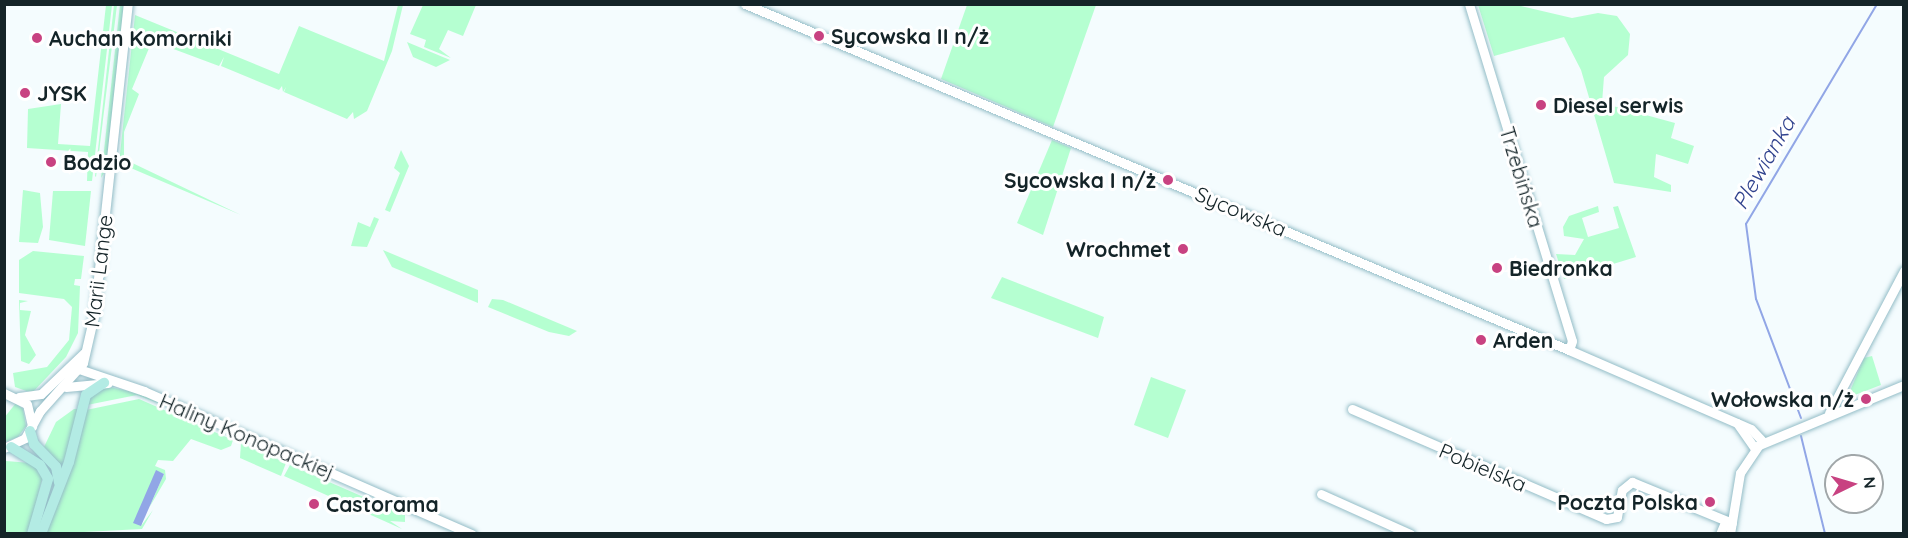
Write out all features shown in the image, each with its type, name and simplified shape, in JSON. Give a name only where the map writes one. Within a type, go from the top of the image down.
[{"type":"main road","points":[[41,534],[87,393],[101,379]]},
{"type":"main road","points":[[31,429],[34,444],[57,467],[59,483]]},
{"type":"main road","points":[[8,447],[40,465],[48,479],[32,534]]},
{"type":"street","name":"Marii Lange","points":[[8,447],[31,429],[79,369],[84,353],[108,188],[129,4]]},
{"type":"street","name":"Sycowska","points":[[745,4],[1735,421],[1763,442]]},
{"type":"street","name":"Trzebińska","points":[[1469,4],[1572,341],[1569,350]]},
{"type":"street","points":[[1827,414],[1904,271]]},
{"type":"street","name":"Marii Lange","points":[[19,397],[39,395],[84,353]]},
{"type":"street","name":"Marii Lange","points":[[84,353],[101,379]]},
{"type":"street","points":[[65,373],[79,369]]},
{"type":"street","name":"Haliny Konopackiej","points":[[79,369],[101,379],[120,383],[472,534]]},
{"type":"street","name":"Haliny Konopackiej","points":[[64,388],[83,381],[101,379]]},
{"type":"street","points":[[1720,534],[1728,522],[1740,473],[1755,449],[1763,442],[1827,414],[1904,385]]},
{"type":"street","points":[[4,393],[19,397],[30,409],[31,429]]},
{"type":"street","name":"Pobielska","points":[[1352,409],[1606,519],[1617,516],[1622,490],[1632,482],[1728,522]]},
{"type":"street","points":[[1735,421],[1755,449]]},
{"type":"street","points":[[1321,494],[1410,534]]},
{"type":"street","points":[[1728,522],[1730,534]]},
{"type":"green space","points":[[106,5],[112,5],[92,181],[87,181],[88,152],[27,148],[28,109],[61,104],[58,144],[90,146]]},
{"type":"green space","points":[[114,5],[117,5],[96,177],[95,176]]},
{"type":"green space","points":[[120,5],[125,5],[106,170],[101,178]]},
{"type":"green space","points":[[398,5],[403,5],[392,51],[367,111],[354,119],[353,112],[347,119],[284,92],[286,87],[283,92],[282,86],[279,90],[221,66],[224,57],[219,66],[152,41],[132,89],[139,94],[124,132],[124,159],[241,215],[119,163],[135,15],[279,74],[299,26],[384,61]]},
{"type":"green space","points":[[423,5],[476,5],[463,36],[448,30],[439,49],[451,58],[424,47],[426,40],[410,34]]},
{"type":"green space","points":[[967,5],[1096,5],[1053,127],[941,79]]},
{"type":"green space","points":[[1478,5],[1517,5],[1572,18],[1598,13],[1617,16],[1630,34],[1628,55],[1604,77],[1602,103],[1675,123],[1671,138],[1694,146],[1688,164],[1656,154],[1654,177],[1671,185],[1671,192],[1614,183],[1581,70],[1564,37],[1494,56]]},
{"type":"green space","points":[[407,42],[450,60],[436,67],[413,57]]},
{"type":"green space","points":[[1052,140],[1071,148],[1043,235],[1017,223]]},
{"type":"green space","points":[[401,150],[409,166],[390,212],[385,210],[400,173],[394,168]]},
{"type":"green space","points":[[23,190],[40,193],[43,227],[38,243],[19,242]]},
{"type":"green space","points":[[53,191],[91,191],[85,246],[49,240]]},
{"type":"green space","points":[[1598,206],[1599,212],[1582,218],[1588,237],[1619,228],[1613,207],[1618,206],[1636,257],[1564,279],[1556,254],[1575,255],[1584,239],[1564,236],[1563,227],[1569,216]]},
{"type":"green space","points":[[374,217],[379,219],[367,247],[351,246],[358,222],[370,227]]},
{"type":"green space","points":[[383,250],[478,290],[478,303],[392,267]]},
{"type":"green space","points":[[33,251],[84,256],[81,279],[75,279],[74,285],[80,286],[78,333],[66,357],[32,393],[15,387],[13,373],[47,367],[69,340],[72,307],[64,299],[19,293],[19,260]]},
{"type":"green space","points":[[1002,277],[1104,317],[1098,338],[991,298]]},
{"type":"green space","points":[[492,299],[503,300],[577,331],[569,336],[549,332],[488,307]]},
{"type":"green space","points":[[19,300],[28,301],[20,303],[20,310],[31,311],[25,335],[36,355],[29,364],[21,361]]},
{"type":"green space","points":[[1872,356],[1881,385],[1847,398],[1864,358]]},
{"type":"green space","points":[[1151,377],[1186,390],[1168,438],[1134,425]]},
{"type":"green space","points":[[105,386],[138,393],[168,407],[137,395],[87,405],[88,397]]},
{"type":"green space","points":[[139,399],[233,440],[231,446],[221,450],[191,439],[173,461],[158,460],[155,466],[165,470],[166,479],[149,508],[164,474],[156,471],[141,526],[153,510],[142,529],[45,534],[77,450],[86,410]]},
{"type":"green space","points":[[16,403],[23,409],[26,426],[18,437],[5,442],[4,418]]},
{"type":"green space","points":[[74,409],[81,409],[62,466],[44,447],[56,422]]},
{"type":"green space","points":[[241,443],[286,463],[281,476],[240,458]]},
{"type":"green space","points":[[6,461],[31,463],[43,475],[29,533],[5,534]]},
{"type":"green space","points":[[290,465],[405,515],[405,522],[390,521],[402,529],[284,476]]},
{"type":"water","points":[[156,470],[164,474],[141,526],[133,523]]},
{"type":"waterway","name":"Plewianka","points":[[1801,418],[1756,299],[1746,224],[1877,4]]},
{"type":"waterway","name":"Plewianka","points":[[1801,436],[1825,534]]},
{"type":"place","name":"Sycowska II n/ż","points":[[819,36]]},
{"type":"place","name":"Auchan Komorniki","points":[[37,38]]},
{"type":"place","name":"JYSK","points":[[25,93]]},
{"type":"place","name":"Diesel serwis","points":[[1541,105]]},
{"type":"place","name":"Bodzio","points":[[51,162]]},
{"type":"place","name":"Sycowska I n/ż","points":[[1168,180]]},
{"type":"place","name":"Wrochmet","points":[[1183,249]]},
{"type":"place","name":"Biedronka","points":[[1497,268]]},
{"type":"place","name":"Arden","points":[[1481,340]]},
{"type":"place","name":"Wołowska n/ż","points":[[1866,399]]},
{"type":"place","name":"Poczta Polska","points":[[1710,502]]},
{"type":"place","name":"Castorama","points":[[314,504]]}]
